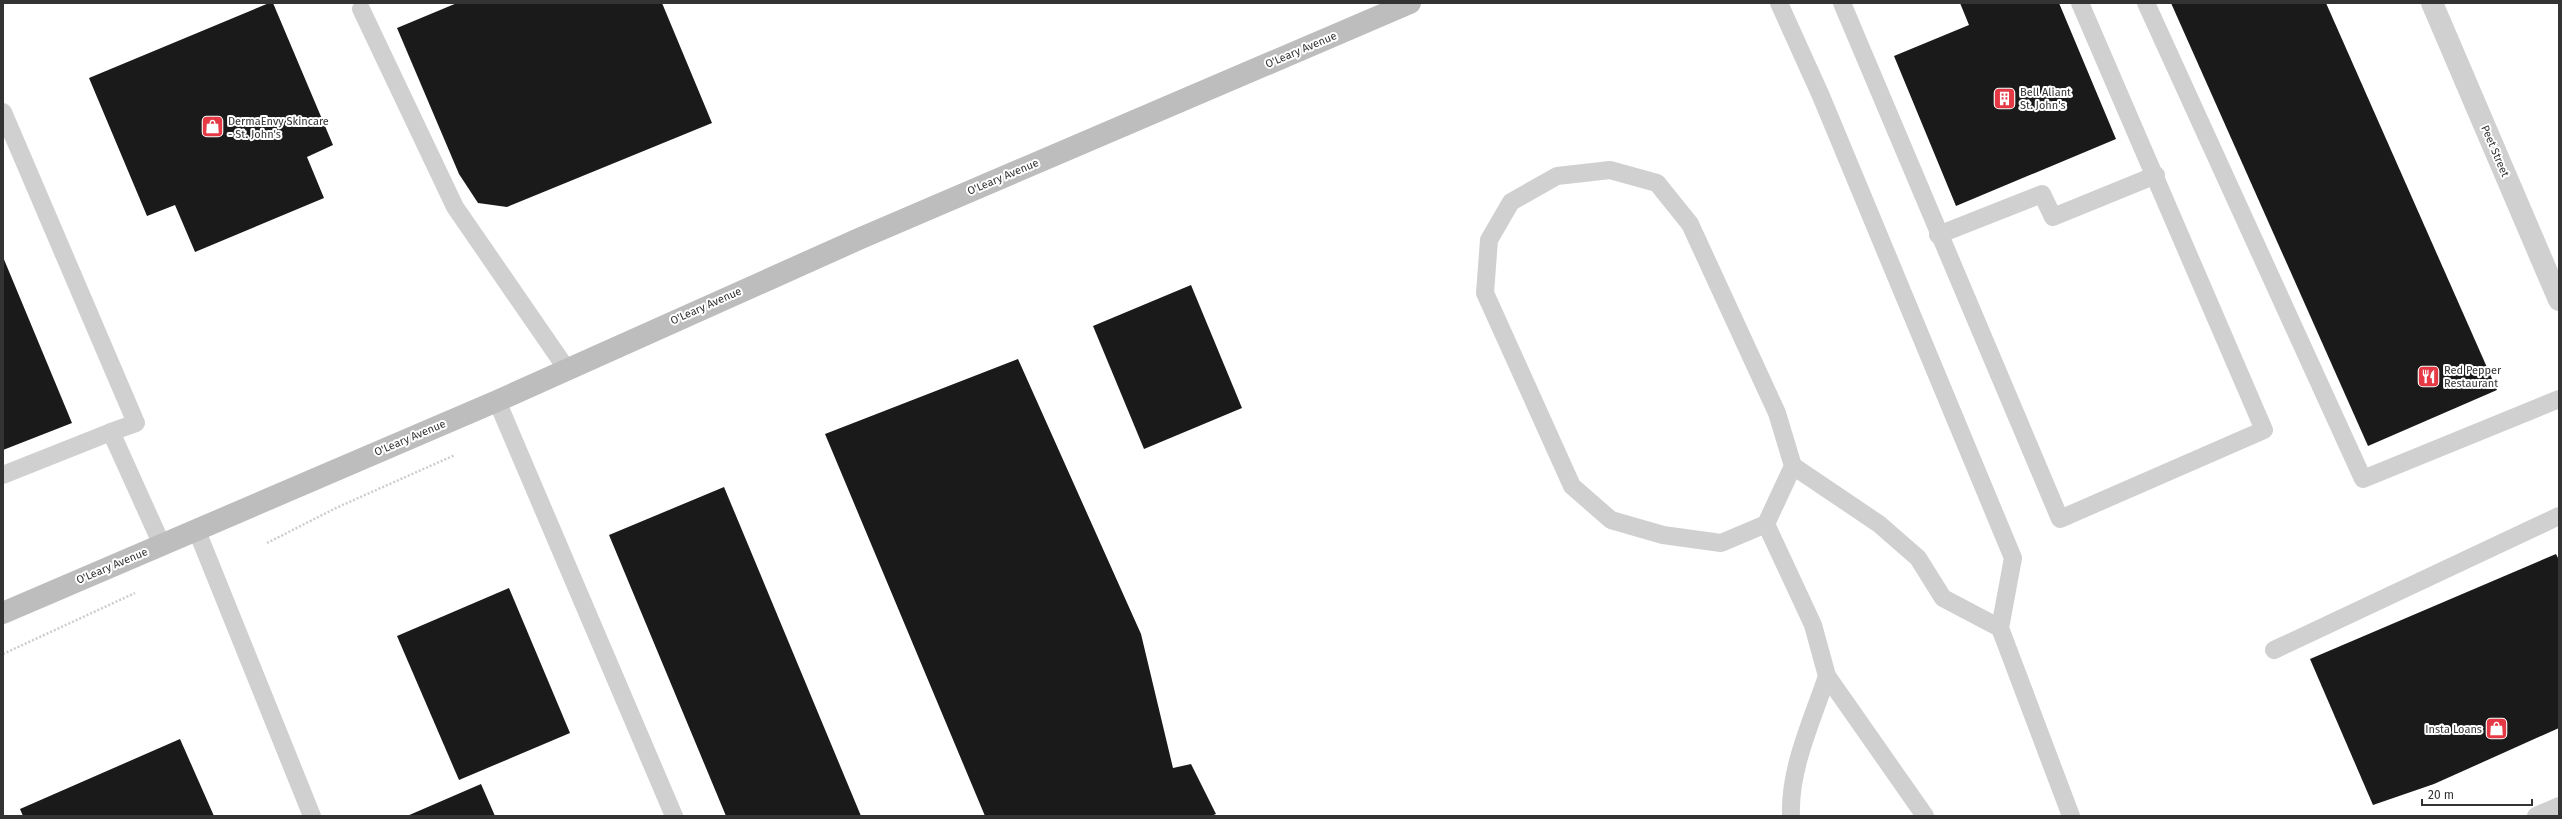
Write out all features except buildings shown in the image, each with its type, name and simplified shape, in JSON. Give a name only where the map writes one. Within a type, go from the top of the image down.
[{"type":"street","name":"O'Leary Avenue","points":[[3,613],[497,401],[566,368],[861,238],[1410,3]]},
{"type":"street","name":"Peet Street","points":[[2432,3],[2558,295]]},
{"type":"lane","points":[[1779,3],[1821,96],[2013,558],[2000,628],[2071,816]]},
{"type":"lane","points":[[1842,3],[1938,235],[2060,519],[2264,430],[2156,175],[2080,3]]},
{"type":"lane","points":[[2146,3],[2363,479],[2559,399]]},
{"type":"lane","points":[[364,5],[455,206],[566,368]]},
{"type":"lane","points":[[3,112],[136,422],[3,475]]},
{"type":"lane","points":[[1793,466],[1766,524],[1721,543],[1663,535],[1611,520],[1572,486],[1485,293],[1489,240],[1511,202],[1557,176],[1610,170],[1658,183],[1690,224],[1777,413],[1793,466],[1885,529],[1918,558],[1943,598],[2000,628]]},
{"type":"lane","points":[[1938,235],[2042,194],[2053,217],[2156,175]]},
{"type":"lane","points":[[497,401],[674,816]]},
{"type":"lane","points":[[111,432],[162,545]]},
{"type":"lane","points":[[2274,650],[2559,516]]},
{"type":"lane","points":[[1766,524],[1813,625],[1827,676],[1925,816]]},
{"type":"lane","points":[[197,531],[312,816]]},
{"type":"lane","points":[[1791,816],[1792,788],[1806,736],[1827,676]]},
{"type":"lane","points":[[2536,816],[2559,806]]},
{"type":"path","points":[[267,543],[338,507],[461,452]]},
{"type":"path","points":[[3,654],[135,593]]},
{"type":"place","name":"Bell Aliant St. John's","points":[[2005,98]]},
{"type":"place","name":"DermaEnvy Skincare - St. John's","points":[[213,127]]},
{"type":"place","name":"Red Pepper Restaurant","points":[[2428,376]]},
{"type":"place","name":"Insta Loans","points":[[2497,729]]}]
